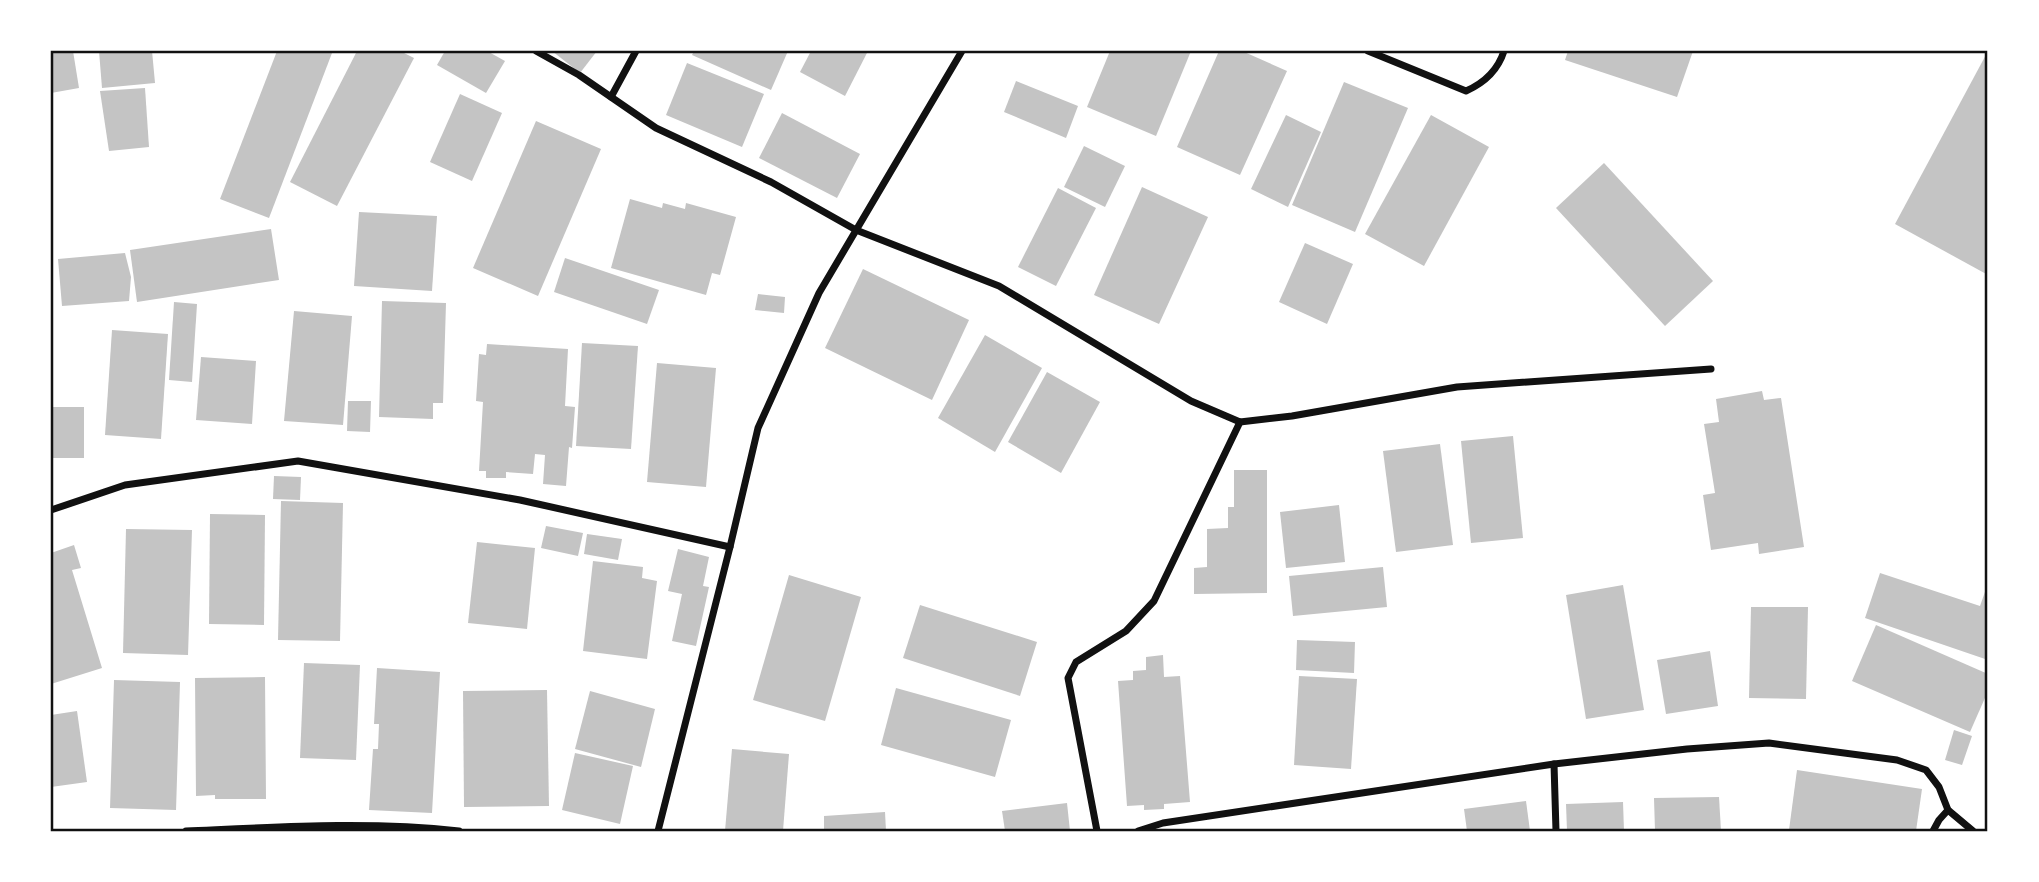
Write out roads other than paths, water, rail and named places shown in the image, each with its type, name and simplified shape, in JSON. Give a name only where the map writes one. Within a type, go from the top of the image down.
[{"type":"street","points":[[536,51],[579,75],[656,128],[771,182],[856,230],[999,286],[1191,401],[1240,422],[1292,416],[1457,387],[1711,369]]},
{"type":"street","points":[[611,97],[636,51]]},
{"type":"street","points":[[659,831],[758,428],[819,293],[962,51]]},
{"type":"street","points":[[1368,51],[1466,91],[1480,85],[1500,63],[1504,51]]},
{"type":"street","points":[[1097,831],[1068,678],[1076,662],[1126,631],[1154,601],[1240,422]]},
{"type":"street","points":[[51,510],[125,485],[298,461],[520,500],[730,547]]},
{"type":"street","points":[[1138,831],[1163,823],[1554,764],[1769,743],[1897,760],[1926,770],[1939,787],[1948,810],[1973,831]]},
{"type":"street","points":[[1554,764],[1556,831]]},
{"type":"street","points":[[1933,831],[1948,810]]},
{"type":"street","points":[[186,831],[409,825],[459,831]]}]
